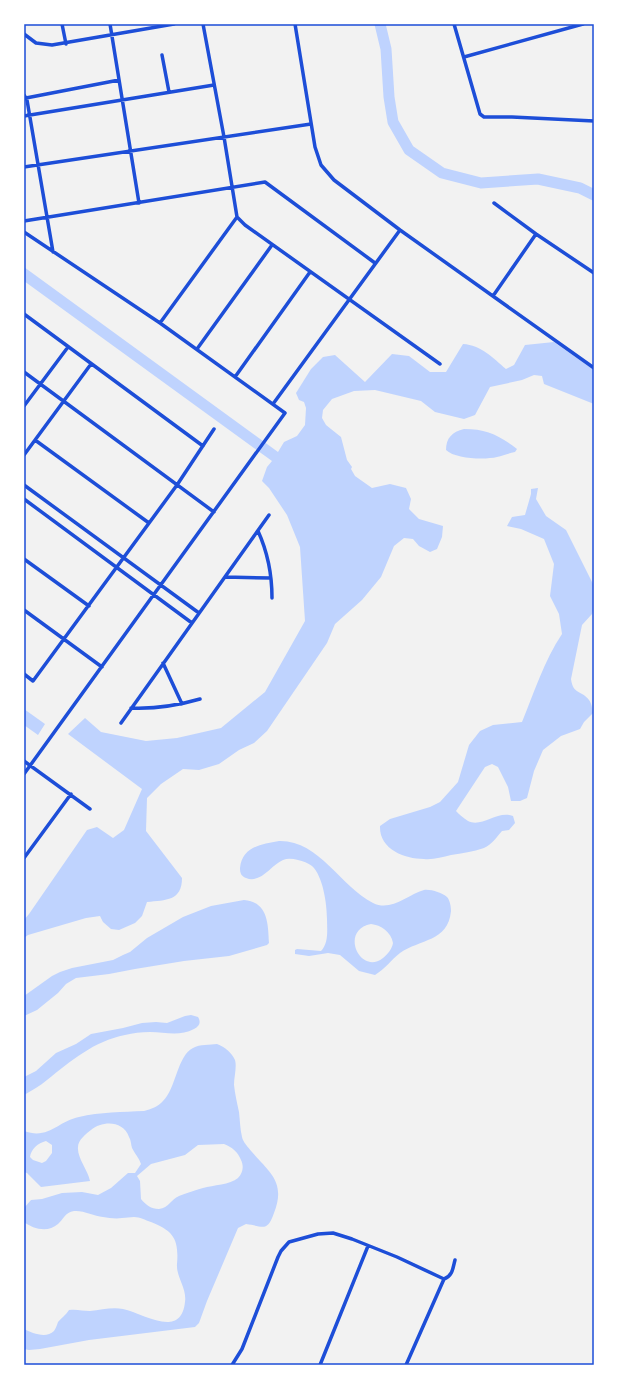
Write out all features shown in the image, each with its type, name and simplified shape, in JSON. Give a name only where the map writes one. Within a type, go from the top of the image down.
[{"type":"street","points":[[62,24],[66,44]]},
{"type":"street","points":[[110,24],[139,203]]},
{"type":"street","points":[[24,34],[36,43],[52,45],[66,44],[174,24]]},
{"type":"street","points":[[203,24],[237,217],[245,225],[272,245],[440,364]]},
{"type":"street","points":[[295,24],[315,147],[321,165],[334,180],[400,230],[594,368]]},
{"type":"street","points":[[454,24],[480,114],[484,117],[594,120]]},
{"type":"street","points":[[464,57],[583,24]]},
{"type":"street","points":[[162,55],[169,92]]},
{"type":"street","points":[[53,252],[29,115],[28,100],[25,96],[119,80]]},
{"type":"street","points":[[24,116],[214,85]]},
{"type":"street","points":[[24,167],[311,124]]},
{"type":"street","points":[[24,221],[265,182],[375,263]]},
{"type":"street","points":[[494,203],[536,234],[594,273]]},
{"type":"street","points":[[160,322],[237,217]]},
{"type":"street","points":[[272,404],[400,230]]},
{"type":"street","points":[[24,232],[160,322],[285,413],[24,774]]},
{"type":"street","points":[[493,296],[536,234]]},
{"type":"street","points":[[197,350],[272,245]]},
{"type":"street","points":[[234,377],[310,272]]},
{"type":"street","points":[[24,314],[203,446]]},
{"type":"street","points":[[24,406],[68,347]]},
{"type":"street","points":[[24,455],[91,364]]},
{"type":"street","points":[[24,372],[214,512]]},
{"type":"street","points":[[24,674],[33,681],[177,485],[214,430]]},
{"type":"street","points":[[35,440],[149,523]]},
{"type":"street","points":[[24,485],[199,613]]},
{"type":"street","points":[[24,499],[192,623]]},
{"type":"street","points":[[121,723],[269,515]]},
{"type":"street","points":[[258,531],[266,552],[271,578],[272,598]]},
{"type":"street","points":[[24,559],[89,606]]},
{"type":"street","points":[[225,577],[271,578]]},
{"type":"street","points":[[24,610],[102,667]]},
{"type":"street","points":[[163,663],[182,704]]},
{"type":"street","points":[[131,708],[163,708],[200,699]]},
{"type":"street","points":[[24,761],[90,808]]},
{"type":"street","points":[[24,858],[71,794]]},
{"type":"street","points":[[232,1365],[242,1349],[278,1257],[289,1242],[326,1232],[332,1233],[352,1239],[444,1279]]},
{"type":"street","points":[[320,1365],[368,1246]]},
{"type":"street","points":[[406,1365],[444,1279],[449,1277],[451,1274],[455,1260]]},
{"type":"water","points":[[24,267],[278,452],[284,442],[297,436],[305,425],[306,408],[304,402],[299,400],[296,393],[311,369],[323,357],[335,355],[365,382],[392,354],[409,356],[430,372],[446,372],[463,344],[481,349],[506,369],[514,365],[525,345],[554,342],[594,370],[594,404],[544,384],[542,376],[534,375],[522,380],[490,387],[475,415],[464,419],[435,412],[421,401],[375,390],[354,391],[332,399],[323,410],[322,418],[326,425],[341,437],[347,460],[352,467],[351,469],[355,476],[372,488],[390,484],[406,488],[411,499],[409,509],[419,519],[443,526],[442,537],[437,549],[430,552],[419,546],[413,539],[404,538],[394,546],[381,577],[362,600],[335,624],[327,643],[267,731],[254,743],[239,750],[219,764],[199,770],[183,769],[161,784],[147,798],[146,831],[182,878],[181,886],[176,895],[166,900],[147,902],[142,916],[135,923],[119,930],[111,929],[103,922],[100,916],[86,918],[28,935],[24,938],[24,920],[87,830],[97,827],[113,838],[124,830],[142,789],[68,734],[85,718],[101,732],[146,741],[177,738],[221,728],[265,692],[305,621],[300,547],[287,515],[269,488],[262,481],[267,467],[272,461],[24,281]]},
{"type":"water","points":[[464,429],[479,430],[492,434],[517,449],[515,452],[492,458],[470,458],[450,453],[446,450],[446,446],[450,436]]},
{"type":"water","points":[[538,488],[536,499],[546,516],[566,530],[594,586],[594,607],[592,614],[582,625],[571,679],[574,688],[589,700],[593,713],[584,722],[580,729],[561,736],[543,750],[534,771],[527,798],[520,801],[511,801],[508,787],[498,767],[492,764],[485,767],[456,811],[466,820],[473,823],[501,815],[513,816],[515,823],[509,830],[502,831],[489,845],[484,848],[434,859],[416,859],[401,855],[388,847],[381,834],[380,826],[390,819],[430,807],[440,802],[458,782],[469,745],[480,731],[493,725],[522,722],[545,666],[562,634],[559,614],[550,596],[554,564],[544,539],[521,529],[507,526],[512,517],[525,515],[531,489]]},
{"type":"water","points":[[24,709],[45,724],[38,735],[24,725]]},
{"type":"water","points":[[279,841],[293,843],[306,848],[329,865],[350,886],[373,903],[380,905],[393,904],[424,890],[439,893],[447,897],[450,902],[451,911],[449,921],[445,929],[439,934],[400,953],[375,975],[359,971],[340,955],[328,953],[309,956],[295,954],[295,950],[297,949],[321,951],[324,948],[327,931],[327,913],[324,891],[319,876],[312,866],[294,859],[279,862],[266,873],[256,878],[251,879],[243,876],[240,868],[244,855],[259,845]],"holes":[[[371,924],[388,932],[393,943],[387,955],[375,962],[367,961],[361,957],[356,950],[355,942],[356,934],[361,928]]]},
{"type":"water","points":[[244,900],[258,905],[262,909],[267,921],[269,935],[269,943],[267,945],[229,956],[184,961],[76,978],[66,984],[58,993],[37,1010],[24,1016],[24,996],[52,976],[72,968],[113,960],[130,952],[147,938],[183,917],[211,906]]},
{"type":"water","points":[[191,1015],[198,1017],[199,1021],[199,1025],[194,1029],[183,1033],[172,1034],[150,1032],[134,1033],[103,1042],[83,1053],[42,1084],[24,1095],[24,1077],[36,1071],[56,1053],[76,1044],[91,1034],[142,1023],[167,1023]]},
{"type":"water","points":[[217,1044],[232,1055],[236,1063],[234,1085],[243,1139],[247,1146],[270,1172],[277,1186],[277,1202],[269,1223],[264,1227],[246,1224],[238,1228],[199,1323],[195,1327],[89,1340],[40,1349],[24,1349],[24,1329],[47,1335],[54,1331],[58,1322],[69,1310],[90,1311],[119,1308],[150,1319],[169,1322],[176,1320],[182,1313],[185,1297],[177,1269],[176,1243],[170,1233],[159,1225],[134,1217],[110,1218],[77,1211],[68,1213],[58,1224],[50,1228],[36,1228],[24,1222],[24,1208],[31,1200],[42,1199],[62,1193],[82,1192],[98,1195],[111,1188],[128,1173],[135,1173],[141,1164],[132,1148],[126,1131],[117,1125],[101,1125],[87,1133],[78,1144],[78,1151],[90,1181],[41,1187],[27,1173],[24,1172],[24,1131],[33,1133],[47,1132],[72,1119],[87,1115],[144,1111],[154,1108],[167,1096],[183,1058],[188,1052],[199,1046]],"holes":[[[46,1141],[52,1145],[52,1153],[46,1161],[42,1163],[33,1160],[30,1157],[33,1149],[40,1143]],[[224,1144],[234,1150],[242,1162],[242,1172],[235,1180],[179,1196],[165,1207],[159,1209],[149,1206],[141,1199],[140,1181],[137,1176],[151,1164],[185,1155],[198,1145]]]},
{"type":"waterway","points":[[380,24],[386,49],[389,97],[393,122],[409,150],[442,173],[481,183],[538,179],[580,188],[594,195]]}]
